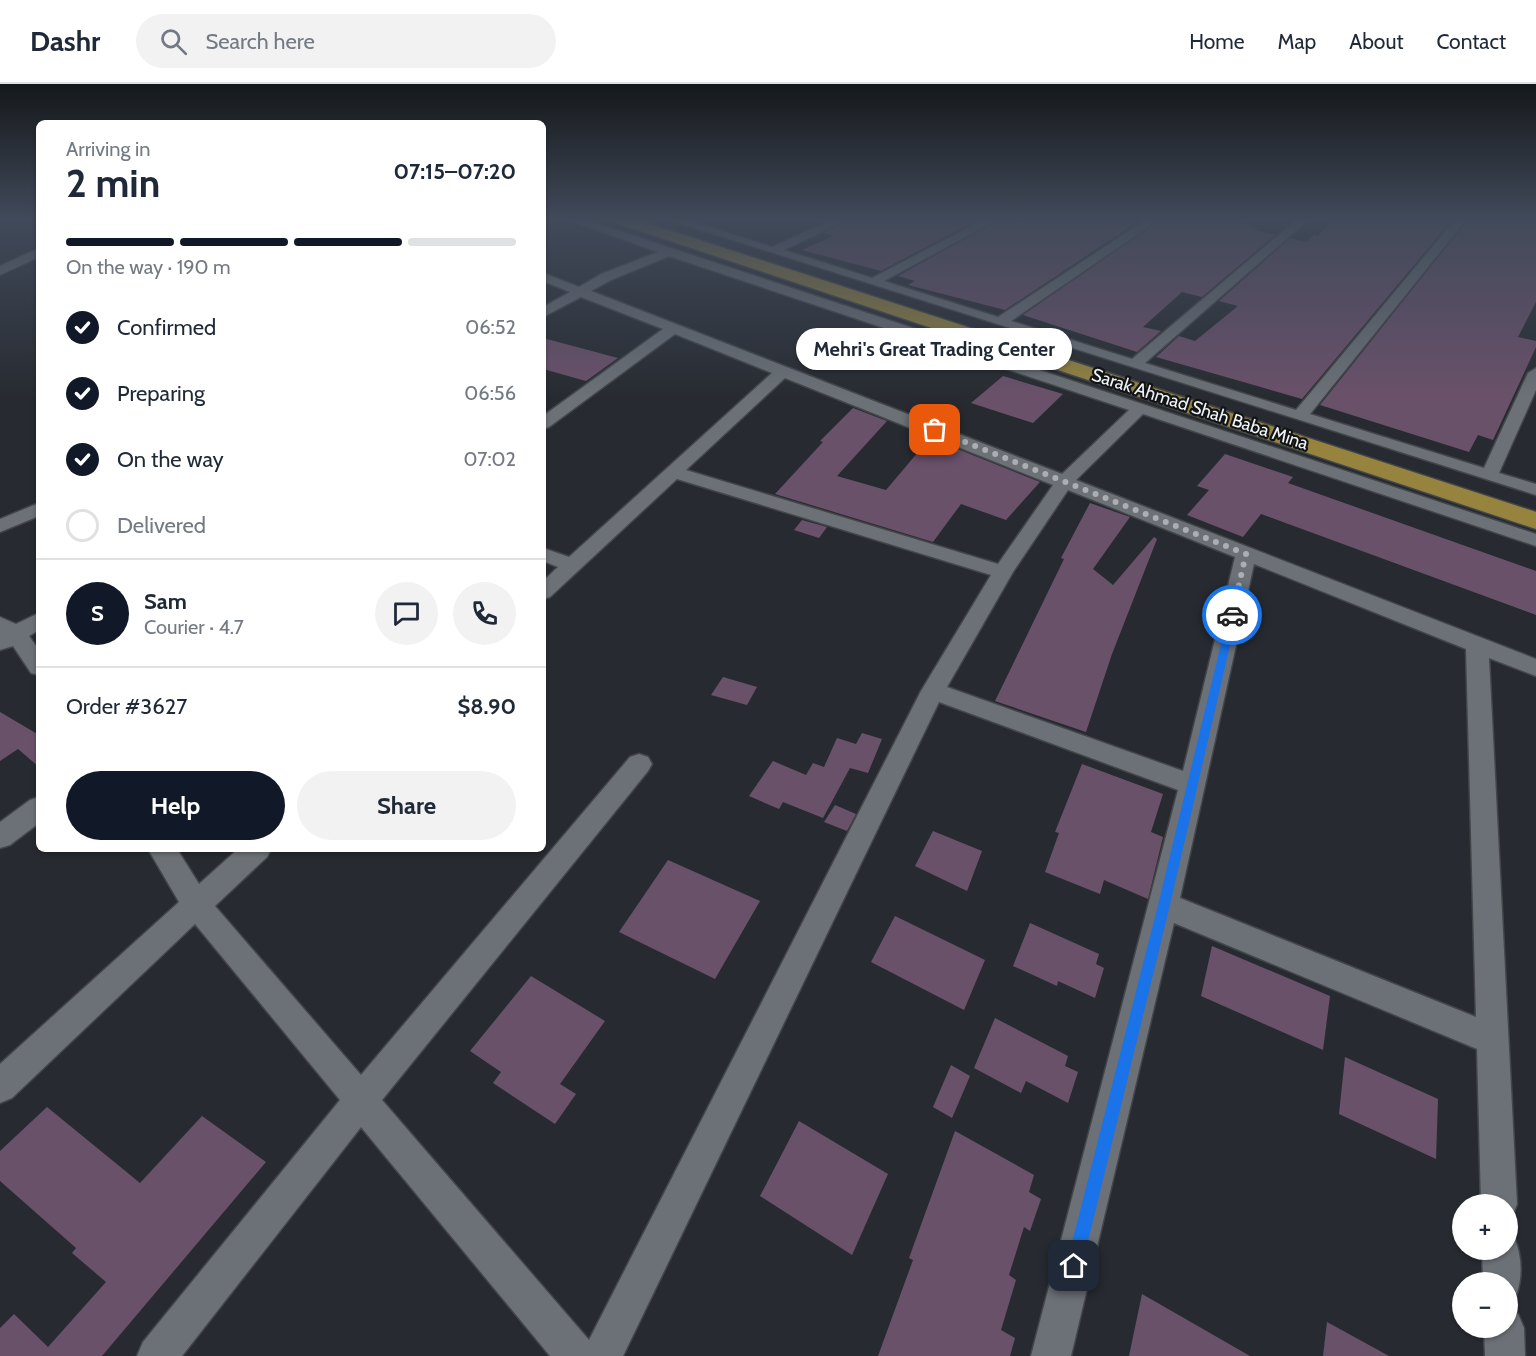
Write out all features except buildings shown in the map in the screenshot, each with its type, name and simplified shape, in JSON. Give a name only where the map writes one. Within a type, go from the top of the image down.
[{"type":"highway","name":"Sarak Ahmad Shah Baba Mina","points":[[804,280],[1536,521]]},
{"type":"highway","points":[[835,280],[1536,506]]},
{"type":"street","points":[[546,312],[600,280]]},
{"type":"street","points":[[754,280],[1536,540]]},
{"type":"street","points":[[868,280],[1536,490]]},
{"type":"street","points":[[1001,321],[1062,280]]},
{"type":"street","points":[[1135,364],[1233,280]]},
{"type":"street","points":[[1300,416],[1411,280]]},
{"type":"street","points":[[546,281],[1065,481],[1536,668]]},
{"type":"street","points":[[546,422],[673,329]]},
{"type":"street","points":[[546,588],[783,371]]},
{"type":"street","points":[[1489,475],[1536,373]]},
{"type":"street","points":[[602,1356],[933,691],[1003,572],[1065,481],[1140,408]]},
{"type":"street","points":[[674,472],[1003,572]]},
{"type":"street","points":[[0,526],[36,510]]},
{"type":"street","points":[[1052,1356],[1164,905],[1246,554]]},
{"type":"street","points":[[546,555],[573,565]]},
{"type":"street","points":[[36,621],[5,634],[36,664]]},
{"type":"street","points":[[1477,645],[1499,1194]]},
{"type":"street","points":[[933,691],[1192,784]]},
{"type":"street","points":[[157,1356],[361,1100],[639,764]]},
{"type":"street","points":[[0,837],[36,810]]},
{"type":"street","points":[[164,852],[196,904],[576,1356]]},
{"type":"street","points":[[0,1086],[254,852]]},
{"type":"street","points":[[1164,905],[1493,1040]]},
{"type":"street","points":[[1504,1338],[1505,1356]]},
{"type":"way so far","points":[[935,430],[1246,554],[1232,615]]},
{"type":"place","name":"Mehri's Great Trading Center","points":[[935,430]]},
{"type":"route","points":[[1074,1266],[1164,905],[1232,615]]}]
